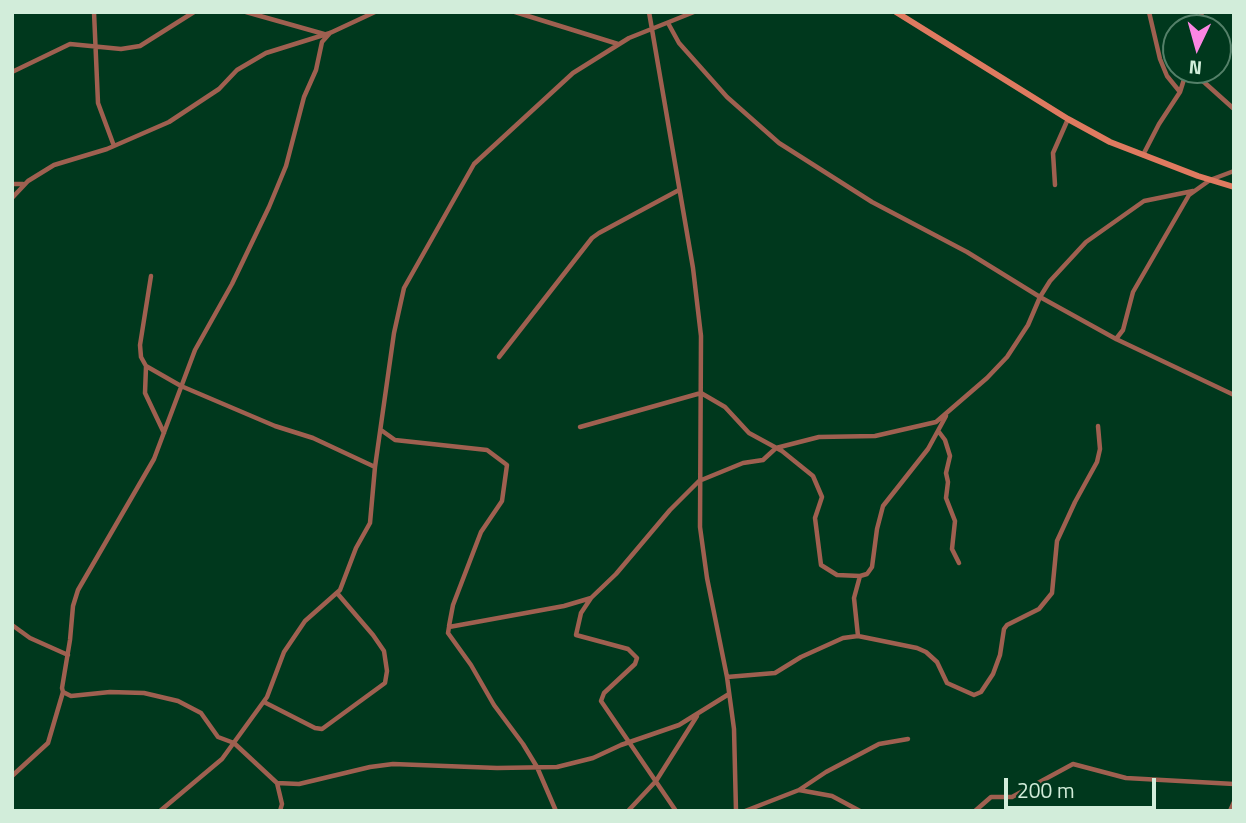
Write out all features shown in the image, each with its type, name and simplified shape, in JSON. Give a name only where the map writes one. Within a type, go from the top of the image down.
[{"type":"street","points":[[94,12],[98,103],[114,146]]},
{"type":"street","points":[[12,72],[70,44],[121,49],[140,46],[194,12]]},
{"type":"street","points":[[246,12],[328,34]]},
{"type":"street","points":[[12,198],[24,184],[54,165],[114,146],[169,122],[219,89],[237,70],[266,53],[328,34],[375,12]]},
{"type":"street","points":[[515,12],[619,44]]},
{"type":"street","points":[[649,12],[693,268],[701,336],[700,527],[734,729],[736,811]]},
{"type":"street","points":[[159,811],[207,773],[234,743],[264,702],[284,652],[295,635],[305,621],[337,593],[347,576],[356,548],[370,523],[394,333],[404,288],[474,164],[573,73],[619,44],[694,12]]},
{"type":"street","points":[[896,12],[1068,119],[1110,142],[1234,187]]},
{"type":"street","points":[[1149,12],[1160,59],[1167,76],[1180,92]]},
{"type":"street","points":[[668,23],[679,43],[727,97],[779,143],[872,202],[967,252],[1040,298],[1234,395]]},
{"type":"street","points":[[12,776],[48,743],[63,692],[73,606],[83,579],[154,459],[195,351],[232,284],[275,194],[286,166],[303,97],[316,70],[322,42],[328,34]]},
{"type":"street","points":[[1143,156],[1183,84]]},
{"type":"street","points":[[1204,84],[1234,109]]},
{"type":"street","points":[[1055,185],[1053,153],[1068,119]]},
{"type":"street","points":[[676,811],[604,706],[601,697],[635,664],[638,657],[628,649],[576,635],[581,613],[591,598],[699,481],[743,463],[763,460],[776,448],[819,437],[875,436],[930,425],[947,414],[1007,357],[1028,325],[1050,281],[1086,242],[1140,203],[1193,191],[1210,180],[1234,171]]},
{"type":"street","points":[[12,184],[24,184]]},
{"type":"street","points":[[499,357],[592,239],[679,190]]},
{"type":"street","points":[[1116,338],[1123,330],[1133,292],[1193,191]]},
{"type":"street","points":[[151,276],[139,345],[146,366],[145,393],[164,433]]},
{"type":"street","points":[[146,366],[181,386],[375,467]]},
{"type":"street","points":[[580,427],[701,393],[725,407],[749,433],[807,470],[819,486],[822,499],[815,518],[823,568],[837,575],[860,576],[867,574],[872,567],[883,506],[915,467],[939,432],[947,414]]},
{"type":"street","points":[[727,677],[775,673],[801,657],[843,638],[858,636],[926,652],[937,662],[947,683],[974,695],[981,692],[993,674],[1004,629],[1040,609],[1052,593],[1057,541],[1097,462],[1100,449],[1098,426]]},
{"type":"street","points":[[380,430],[395,440],[487,450],[507,465],[508,476],[502,500],[481,531],[453,605],[449,633],[537,767],[556,811]]},
{"type":"street","points":[[939,432],[950,456],[946,473],[946,498],[955,521],[952,550],[959,563]]},
{"type":"street","points":[[858,636],[854,598],[860,576]]},
{"type":"street","points":[[264,702],[315,729],[322,729],[384,683],[387,671],[384,651],[337,593]]},
{"type":"street","points":[[449,627],[564,606],[591,598]]},
{"type":"street","points":[[12,625],[30,638],[68,655]]},
{"type":"street","points":[[63,692],[71,696],[110,692],[144,693],[178,701],[201,713],[219,737],[234,743],[277,783],[282,804],[280,811]]},
{"type":"street","points":[[277,783],[299,784],[393,764],[557,766],[593,758],[670,728],[698,715],[729,695]]},
{"type":"street","points":[[628,811],[656,781],[698,715]]},
{"type":"street","points":[[745,811],[799,790],[868,749],[884,742],[908,739]]},
{"type":"street","points":[[975,811],[991,797],[1012,797],[1073,764],[1126,778],[1234,784]]},
{"type":"street","points":[[799,790],[832,796],[860,811]]},
{"type":"street","points":[[1230,811],[1234,802]]}]
